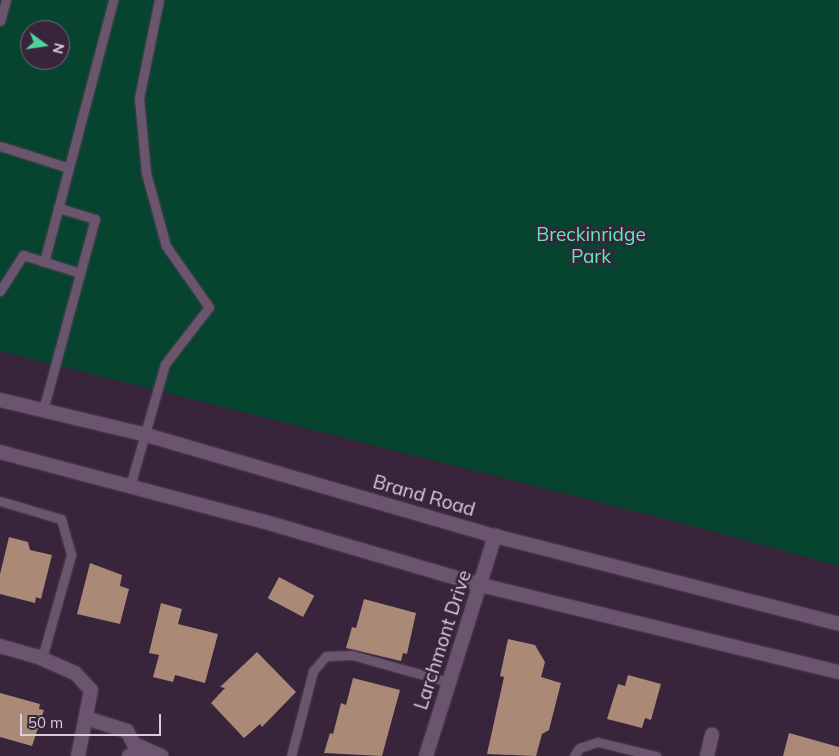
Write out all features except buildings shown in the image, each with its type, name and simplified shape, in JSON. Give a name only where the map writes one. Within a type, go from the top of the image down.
[{"type":"main road","name":"Brand Road","points":[[0,400],[143,434],[495,536],[839,624]]},
{"type":"main road","points":[[0,452],[130,486],[481,586],[839,672]]},
{"type":"main road","name":"Larchmont Drive","points":[[426,756],[481,586],[495,536]]},
{"type":"main road","points":[[0,646],[42,658],[75,673],[91,690],[78,756]]},
{"type":"main road","points":[[86,718],[127,731],[134,744],[161,756]]},
{"type":"main road","points":[[707,756],[712,735]]},
{"type":"main road","points":[[129,756],[144,756]]},
{"type":"lane","points":[[0,21],[6,0]]},
{"type":"lane","points":[[44,262],[113,0]]},
{"type":"lane","points":[[130,486],[143,434],[165,364],[209,306],[166,246],[146,173],[139,98],[159,0]]},
{"type":"lane","points":[[0,146],[69,168]]},
{"type":"lane","points":[[43,410],[96,219],[58,208]]},
{"type":"lane","points":[[0,291],[22,255],[80,273]]},
{"type":"lane","points":[[0,501],[61,519],[71,555],[42,658]]},
{"type":"lane","points":[[290,756],[313,670],[326,656],[352,655],[449,682]]},
{"type":"lane","points":[[574,756],[580,748],[598,742],[656,756]]},
{"type":"green space","name":"Breckinridge Park","points":[[0,0],[839,0],[839,566],[686,524],[0,351]]}]
